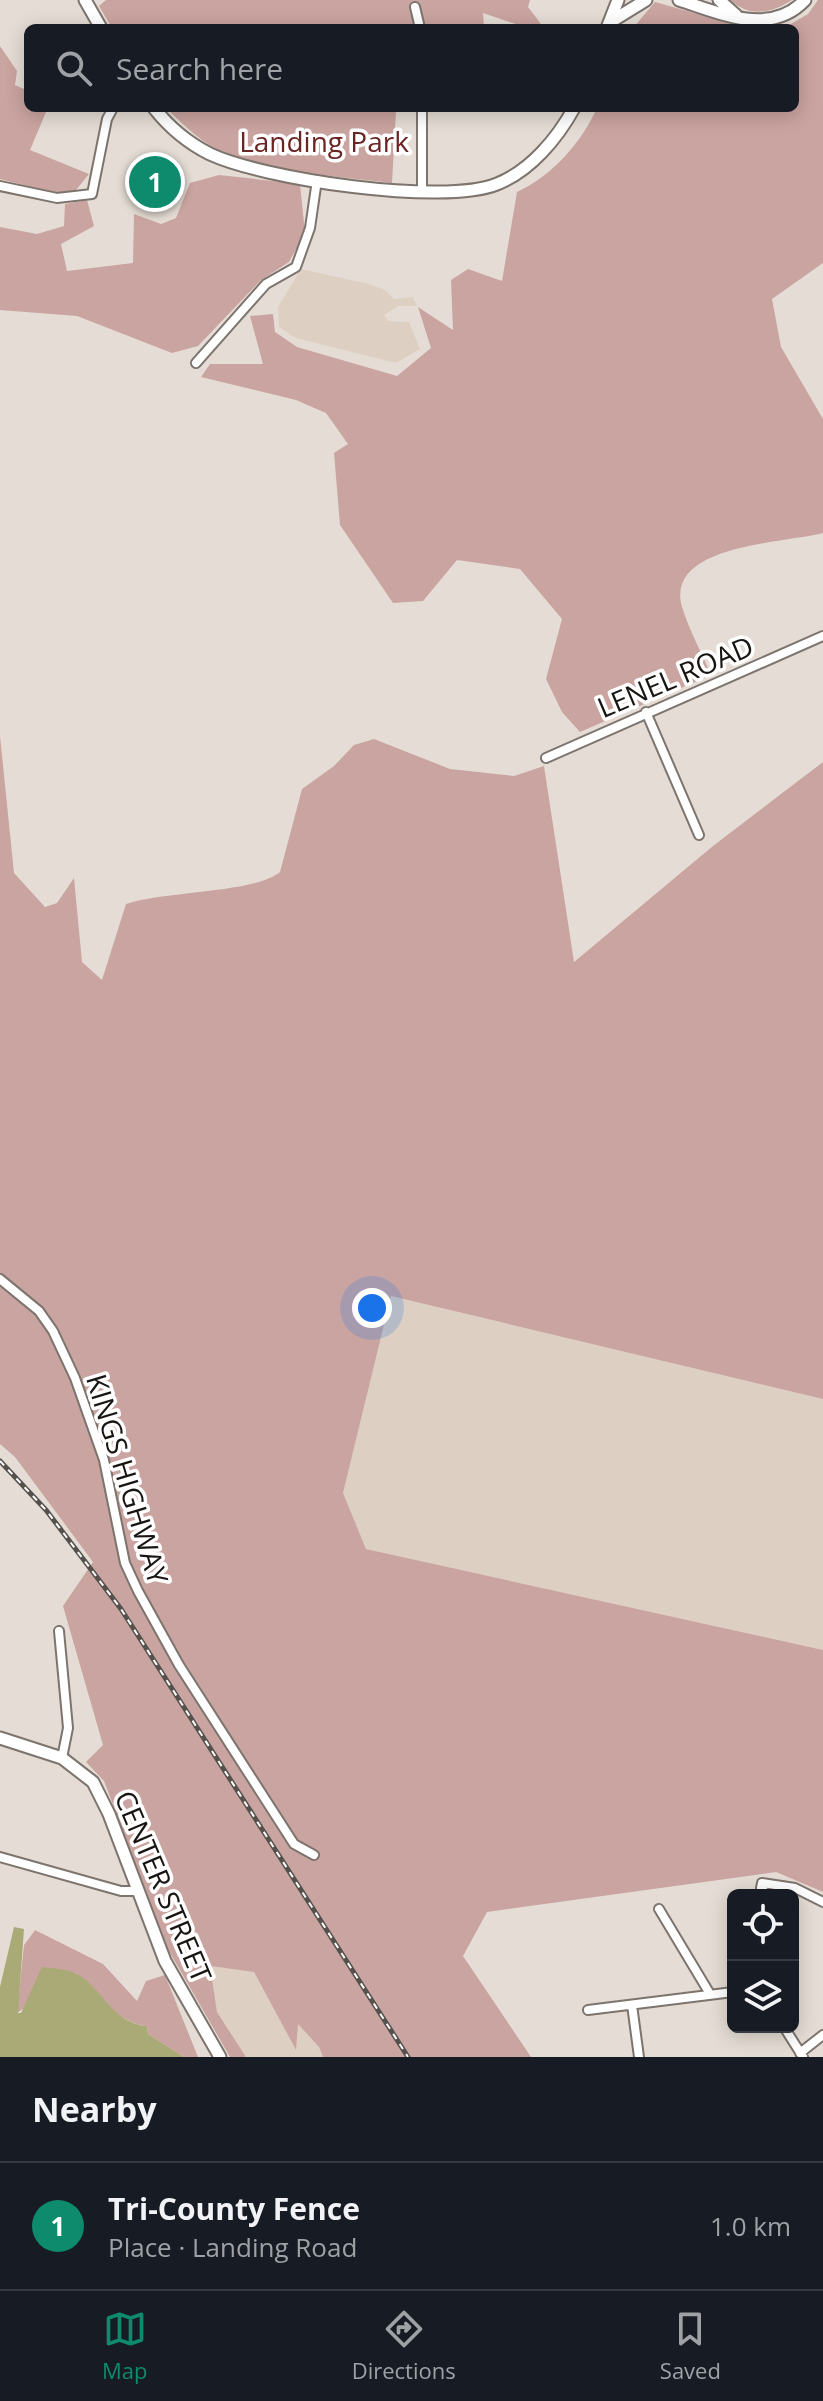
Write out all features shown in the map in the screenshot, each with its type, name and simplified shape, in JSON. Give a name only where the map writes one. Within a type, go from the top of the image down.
[{"type":"main road","points":[[85,0],[99,24]]},
{"type":"main road","points":[[609,24],[618,0]]},
{"type":"main road","points":[[610,24],[625,0]]},
{"type":"main road","points":[[610,24],[646,0]]},
{"type":"main road","points":[[679,0],[756,20],[776,19],[805,0]]},
{"type":"main road","points":[[719,0],[736,16]]},
{"type":"main road","points":[[158,112],[184,138],[222,159],[317,180],[422,193],[470,191],[506,180],[542,151],[571,112]]},
{"type":"main road","name":"CENTER STREET","points":[[0,1738],[62,1758],[93,1782],[103,1798],[165,1961],[220,2057]]},
{"type":"street","points":[[415,7],[419,24]]},
{"type":"street","points":[[0,186],[57,198],[92,194],[111,112]]},
{"type":"street","points":[[422,112],[422,193]]},
{"type":"street","points":[[196,363],[266,284],[296,267],[310,228],[317,180]]},
{"type":"street","name":"LENEL ROAD","points":[[546,758],[823,636]]},
{"type":"street","points":[[646,712],[699,835]]},
{"type":"street","name":"KINGS HIGHWAY","points":[[0,1279],[39,1311],[65,1355],[104,1460],[125,1563],[155,1624],[286,1833],[294,1844],[314,1855]]},
{"type":"street","points":[[59,1631],[68,1728],[62,1758]]},
{"type":"street","points":[[0,1857],[121,1891],[137,1891]]},
{"type":"street","points":[[762,1889],[762,1883],[797,1889]]},
{"type":"street","points":[[799,1890],[823,1902]]},
{"type":"street","points":[[659,1909],[710,1994]]},
{"type":"street","points":[[588,2010],[727,1993]]},
{"type":"street","points":[[632,2005],[639,2057]]},
{"type":"street","points":[[788,2033],[801,2055],[823,2035]]},
{"type":"shaded area","points":[[301,269],[369,284],[385,290],[394,299],[413,297],[417,306],[398,306],[384,315],[388,321],[409,322],[420,349],[396,363],[296,338],[279,327],[278,307]]},
{"type":"shaded area","points":[[391,1296],[823,1399],[823,1650],[366,1549],[343,1493]]},
{"type":"shaded area","points":[[14,1927],[24,1929],[18,2013],[21,2013],[42,1967],[75,1973],[84,1978],[124,2018],[147,2026],[148,2034],[184,2057],[0,2057],[0,1987]]},
{"type":"shaded area","points":[[209,1966],[254,1972],[295,2048],[297,2023],[319,2047],[323,2057],[246,2057],[217,2012]]},
{"type":"green space","points":[[106,0],[530,0],[528,7],[541,24],[515,24],[483,13],[484,24],[110,24],[99,6]]},
{"type":"green space","points":[[730,0],[792,0],[761,12],[745,9]]},
{"type":"green space","points":[[818,0],[823,0],[823,263],[772,299],[781,347],[823,419],[823,533],[732,550],[691,570],[681,586],[682,607],[711,675],[580,732],[562,712],[546,679],[562,619],[520,569],[457,560],[423,601],[393,603],[340,525],[334,453],[348,444],[326,413],[296,400],[201,377],[210,364],[263,364],[250,316],[273,314],[275,332],[297,347],[397,376],[431,348],[418,307],[453,330],[451,280],[468,269],[502,281],[517,192],[542,177],[564,157],[583,134],[595,112],[799,112],[799,24],[791,24],[808,14]]},
{"type":"green space","points":[[655,2],[734,24],[636,24]]},
{"type":"green space","points":[[0,46],[17,71],[15,85],[24,89],[24,112],[46,112],[30,150],[89,174],[76,190],[58,194],[0,179]]},
{"type":"green space","name":"Landing Park","points":[[170,112],[396,112],[392,183],[286,169],[245,159],[217,149]]},
{"type":"green space","points":[[219,175],[300,184],[305,233],[289,262],[261,280],[198,346],[172,353],[77,316],[0,310],[0,227],[37,234],[64,226],[65,204],[87,200],[94,226],[61,244],[67,271],[133,263],[134,214],[161,224],[176,218],[190,183]]},
{"type":"green space","points":[[0,736],[14,873],[45,907],[57,903],[74,878],[82,962],[102,980],[126,904],[251,884],[280,872],[302,789],[334,766],[354,745],[374,739],[450,769],[514,776],[544,766],[574,962],[713,846],[823,762],[823,1399],[391,1296],[343,1493],[366,1549],[823,1650],[823,1892],[776,1872],[487,1912],[463,1956],[531,2057],[323,2057],[319,2047],[298,2024],[296,2050],[254,1972],[210,1966],[217,2012],[246,2057],[230,2057],[169,1951],[104,1781],[86,1762],[103,1745],[63,1606],[93,1562],[15,1457],[0,1444]]},
{"type":"green space","points":[[35,1930],[103,1964],[137,2001],[146,1981],[165,1975],[198,2057],[184,2057],[148,2034],[147,2026],[127,2020],[99,1998],[76,1973],[17,2013],[24,1945]]},
{"type":"railway","points":[[0,1461],[46,1510],[121,1609],[408,2057]]},
{"type":"place","name":"Tri-County Fence","points":[[155,182]]}]
